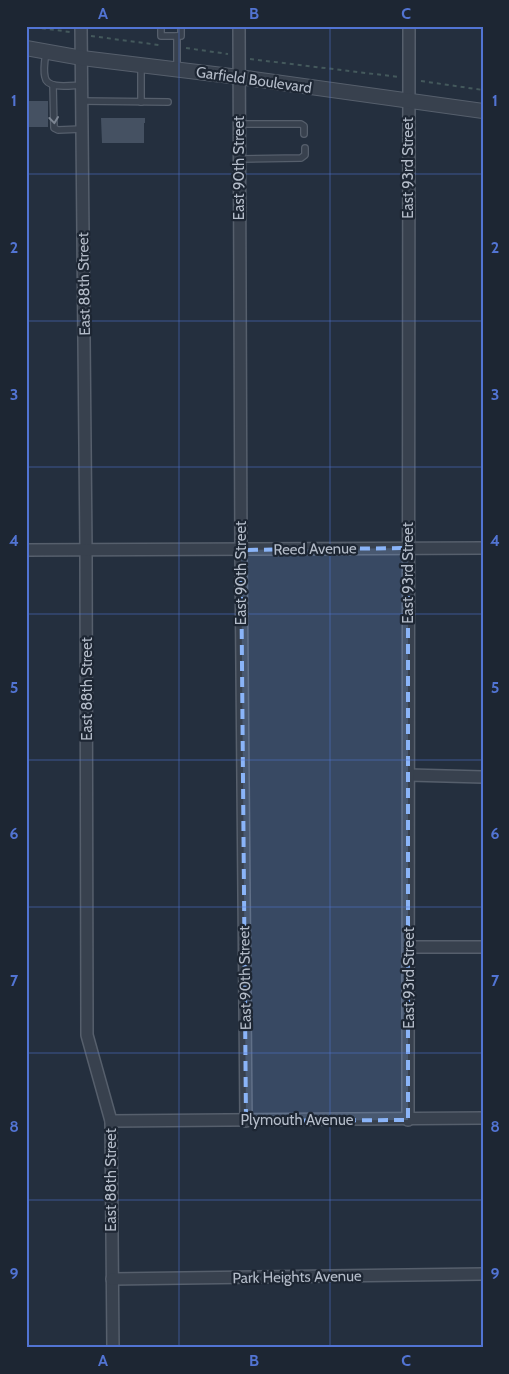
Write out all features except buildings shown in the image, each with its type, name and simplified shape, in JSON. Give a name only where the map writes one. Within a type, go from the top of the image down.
[{"type":"street","name":"East 88th Street","points":[[81,26],[88,1035],[111,1121],[114,1348]]},
{"type":"street","name":"East 90th Street","points":[[239,26],[246,1121]]},
{"type":"street","name":"East 93rd Street","points":[[408,1120],[409,26]]},
{"type":"street","name":"Garfield Boulevard","points":[[26,48],[82,58],[239,77],[483,111]]},
{"type":"street","name":"Reed Avenue","points":[[26,550],[483,548]]},
{"type":"street","points":[[409,775],[483,777]]},
{"type":"street","points":[[409,947],[483,947]]},
{"type":"street","name":"Plymouth Avenue","points":[[111,1121],[483,1118]]},
{"type":"street","name":"Park Heights Avenue","points":[[112,1279],[483,1274]]},
{"type":"lane","points":[[161,26],[161,36],[181,36],[181,26]]},
{"type":"lane","points":[[176,36],[177,70]]},
{"type":"lane","points":[[46,52],[45,79],[53,85],[82,84]]},
{"type":"lane","points":[[141,65],[141,102]]},
{"type":"lane","points":[[53,85],[54,128],[58,130],[82,129]]},
{"type":"lane","points":[[82,101],[168,102]]},
{"type":"lane","points":[[239,124],[301,124],[304,126],[304,134]]},
{"type":"lane","points":[[239,159],[301,158],[305,155],[305,148]]},
{"type":"path","points":[[26,26],[66,31]]},
{"type":"path","points":[[250,59],[391,76]]},
{"type":"path","points":[[418,81],[483,90]]},
{"type":"highlighted area","points":[[408,548],[408,1120],[246,1121],[241,550]]},
{"type":"green space","points":[[26,1115],[29,1115],[29,1348],[26,1348]]}]
